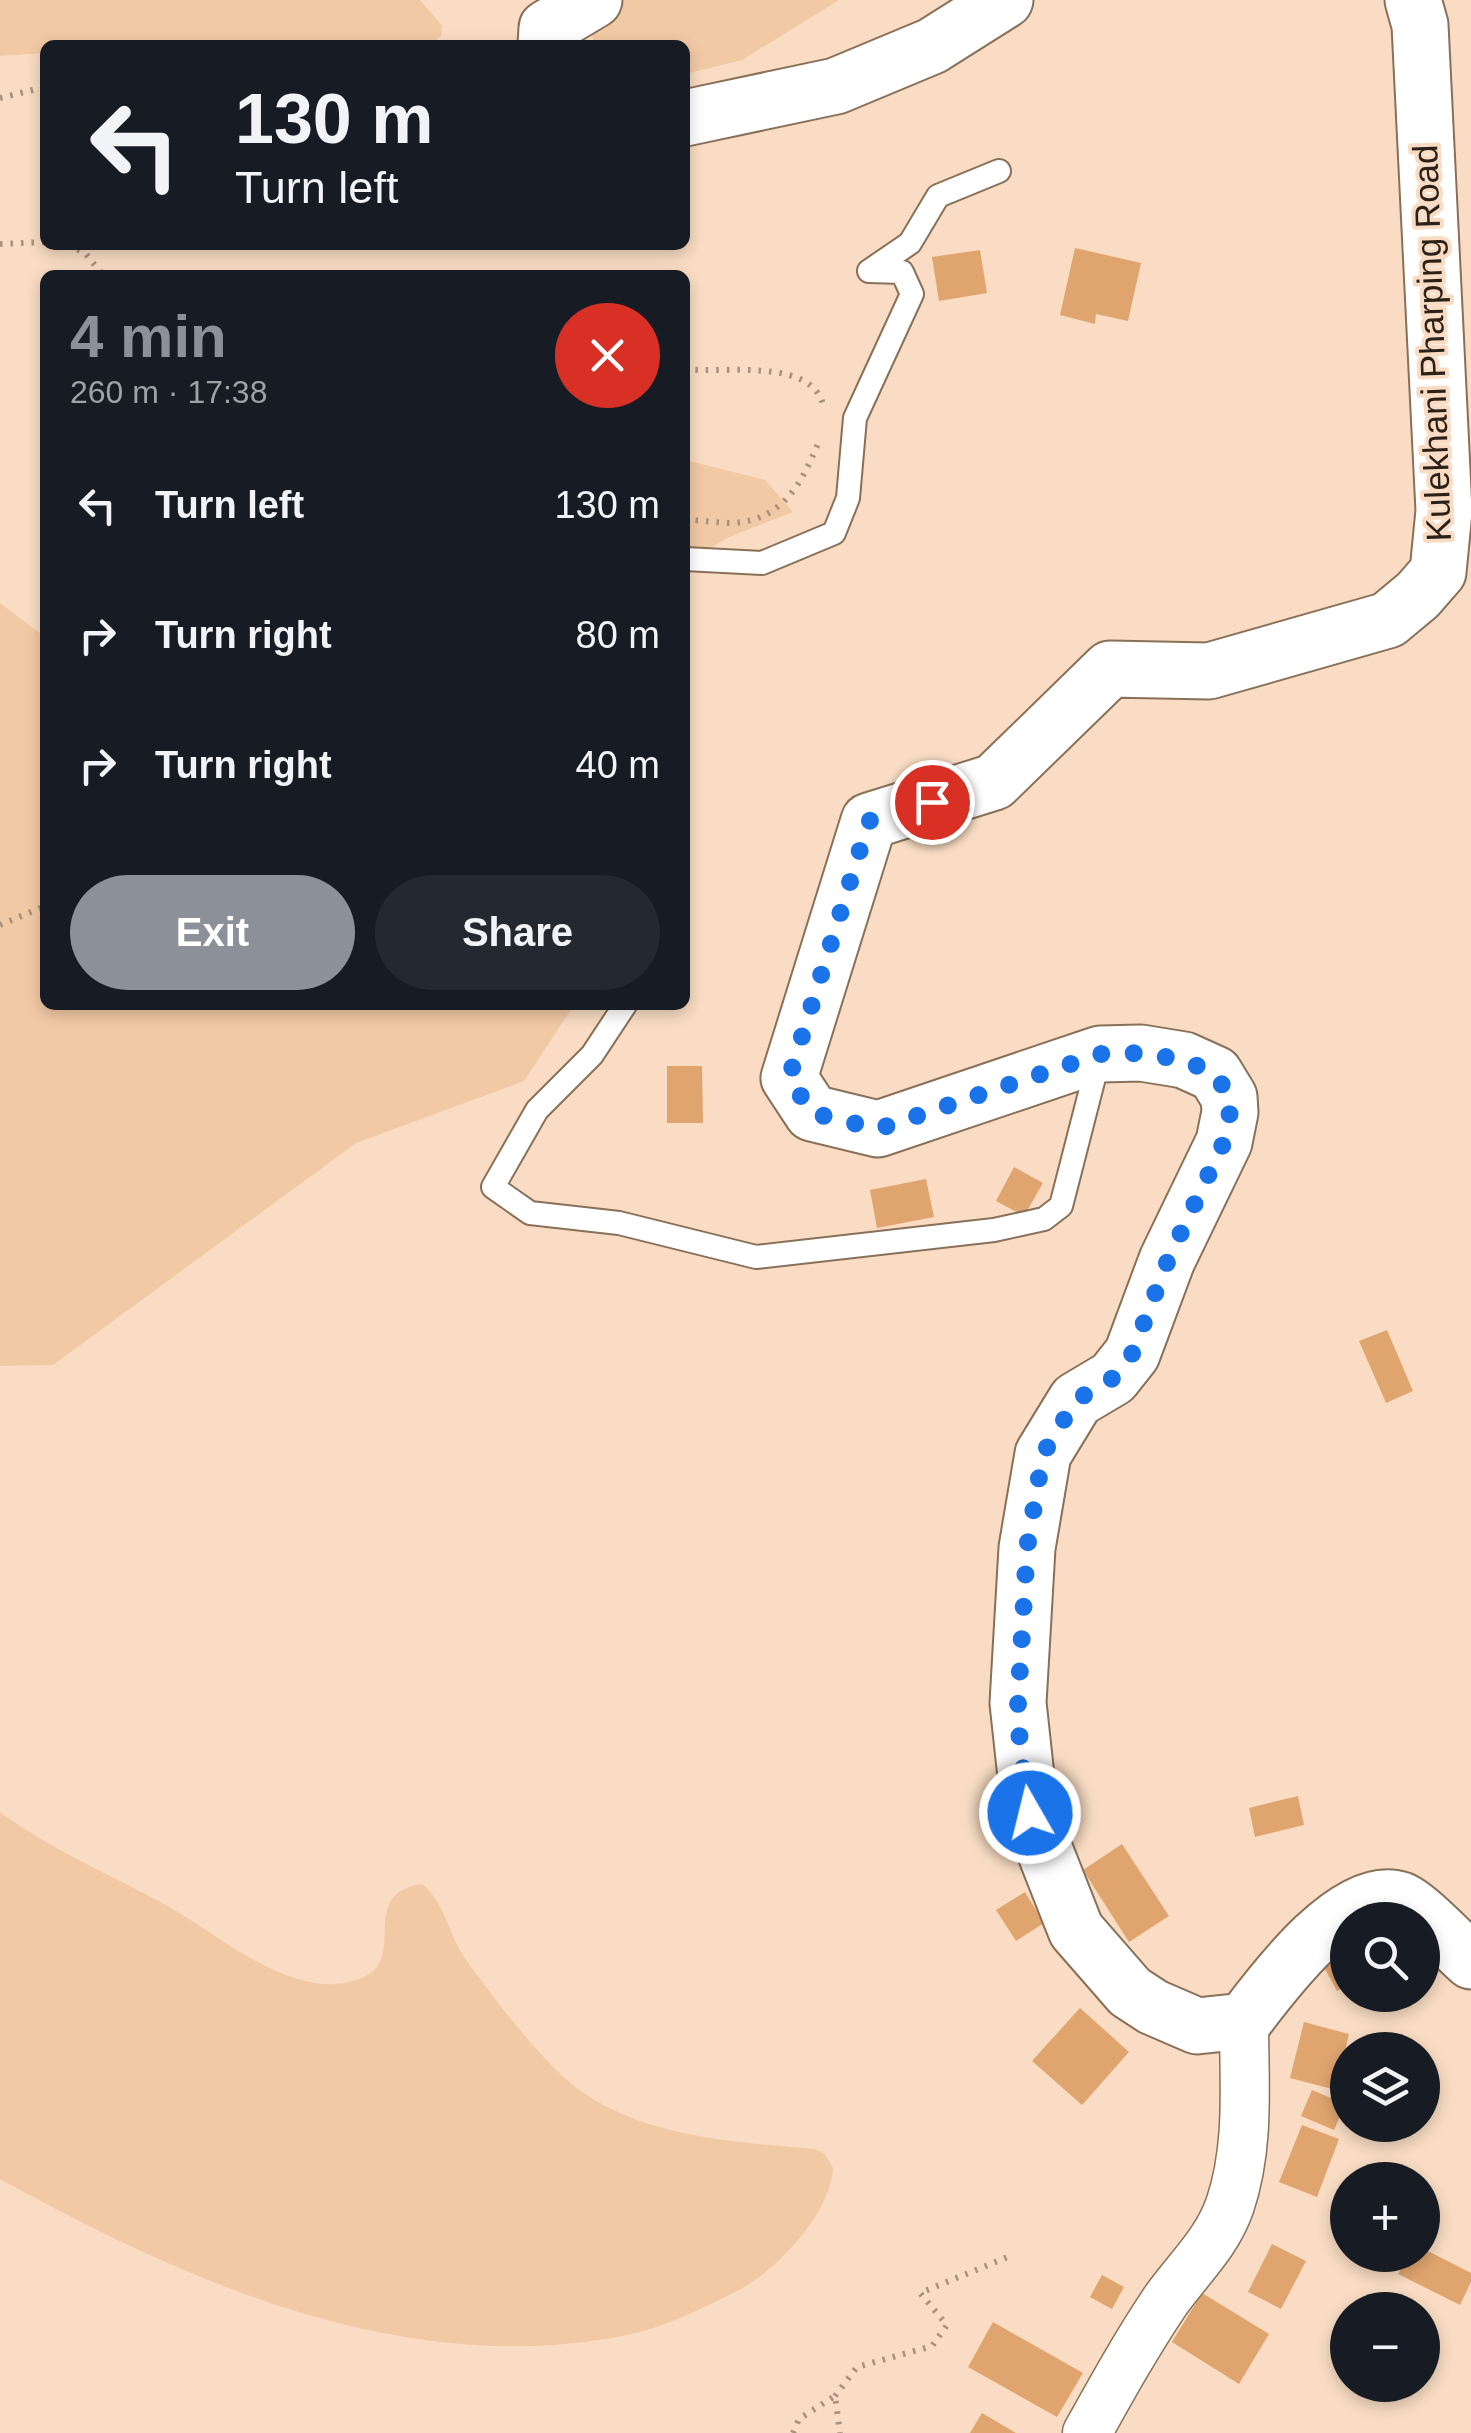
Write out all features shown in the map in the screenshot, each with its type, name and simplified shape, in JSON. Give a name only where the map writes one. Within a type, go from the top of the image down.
[{"type":"main road","points":[[546,40],[547,28],[594,0]]},
{"type":"main road","points":[[690,117],[836,86],[932,46],[1005,0]]},
{"type":"main road","name":"Kulekhani Pharping Road","points":[[1244,2021],[1196,2026],[1153,2008],[1130,1992],[1076,1930],[1030,1813],[1018,1703],[1027,1548],[1043,1454],[1076,1400],[1113,1378],[1132,1354],[1168,1260],[1224,1142],[1230,1097],[1215,1074],[1184,1060],[1141,1053],[1100,1054],[878,1129],[812,1113],[789,1078],[869,821],[994,782],[1110,669],[1209,671],[1388,620],[1438,572],[1444,511],[1420,25],[1412,0]]},
{"type":"main road","points":[[1244,2021],[1279,1974],[1335,1921],[1378,1896],[1404,1900],[1471,1961]]},
{"type":"street","points":[[1087,2433],[1138,2342],[1216,2239],[1230,2205],[1244,2150],[1244,2021]]},
{"type":"lane","points":[[690,560],[762,563],[834,533],[848,498],[855,418],[912,294],[902,272],[869,271],[910,243],[938,196],[999,171]]},
{"type":"lane","points":[[622,1010],[592,1054],[538,1110],[493,1187],[530,1213],[619,1223],[756,1257],[994,1230],[1044,1219],[1060,1206],[1100,1054]]},
{"type":"path","points":[[0,98],[40,88]]},
{"type":"path","points":[[0,244],[40,242]]},
{"type":"path","points":[[79,250],[99,270]]},
{"type":"path","points":[[690,369],[772,371],[798,377],[820,392],[825,415]]},
{"type":"path","points":[[690,520],[751,521],[776,511],[795,490],[823,427]]},
{"type":"path","points":[[0,925],[40,908]]},
{"type":"path","points":[[793,2433],[799,2419],[835,2396],[857,2368],[932,2346],[948,2325],[920,2293],[1010,2256]]},
{"type":"path","points":[[835,2396],[840,2433]]},
{"type":"shaded area","points":[[0,0],[420,0],[442,26],[437,40],[40,40],[40,53],[0,56]]},
{"type":"shaded area","points":[[577,0],[839,0],[742,60],[690,73],[690,40],[594,40]]},
{"type":"shaded area","points":[[690,461],[765,480],[793,512],[729,537],[690,560]]},
{"type":"shaded area","points":[[0,603],[40,633],[40,1010],[571,1010],[524,1081],[356,1143],[53,1365],[0,1366]]},
{"type":"shaded area","points":[[0,1812],[60,1850],[166,1905],[256,1961],[314,1983],[354,1981],[377,1967],[383,1954],[392,1899],[403,1890],[422,1884],[440,1906],[460,1950],[503,2010],[572,2084],[611,2109],[666,2129],[824,2153],[833,2168],[823,2203],[785,2254],[739,2290],[642,2332],[544,2345],[462,2344],[381,2333],[302,2313],[147,2254],[0,2179]]},
{"type":"building","points":[[1075,248],[1141,263],[1128,321],[1096,314],[1095,324],[1060,315]]},
{"type":"building","points":[[980,250],[987,293],[939,301],[932,257]]},
{"type":"building","points":[[667,1066],[702,1066],[703,1123],[667,1123]]},
{"type":"building","points":[[1014,1167],[1043,1183],[1024,1216],[996,1201]]},
{"type":"building","points":[[926,1179],[934,1217],[877,1228],[870,1190]]},
{"type":"building","points":[[1387,1330],[1413,1391],[1386,1403],[1359,1341]]},
{"type":"building","points":[[1298,1796],[1304,1825],[1255,1837],[1249,1808]]},
{"type":"building","points":[[1122,1844],[1169,1916],[1129,1942],[1083,1870]]},
{"type":"building","points":[[1025,1892],[1044,1923],[1016,1941],[996,1910]]},
{"type":"building","points":[[1330,1950],[1330,1978],[1318,1956]]},
{"type":"building","points":[[1080,2008],[1129,2052],[1082,2105],[1032,2061]]},
{"type":"building","points":[[1304,2022],[1342,2032],[1330,2032],[1330,2088],[1290,2078]]},
{"type":"building","points":[[1312,2090],[1330,2098],[1330,2128],[1301,2116]]},
{"type":"building","points":[[1302,2125],[1330,2136],[1330,2142],[1338,2142],[1317,2197],[1279,2182]]},
{"type":"building","points":[[1272,2244],[1306,2261],[1281,2309],[1248,2292]]},
{"type":"building","points":[[1440,2257],[1471,2273],[1471,2282],[1460,2305],[1398,2274],[1440,2272]]},
{"type":"building","points":[[1102,2275],[1124,2287],[1112,2309],[1090,2297]]},
{"type":"building","points":[[1202,2293],[1269,2334],[1239,2384],[1172,2342]]},
{"type":"building","points":[[993,2322],[1083,2373],[1057,2417],[968,2367]]},
{"type":"building","points":[[982,2413],[1016,2433],[970,2433]]},
{"type":"route","points":[[932,802],[869,821],[789,1078],[812,1113],[878,1129],[1100,1054],[1141,1053],[1184,1060],[1215,1074],[1230,1097],[1224,1142],[1168,1260],[1132,1354],[1113,1378],[1076,1400],[1043,1454],[1027,1548],[1018,1703],[1030,1813]]}]
